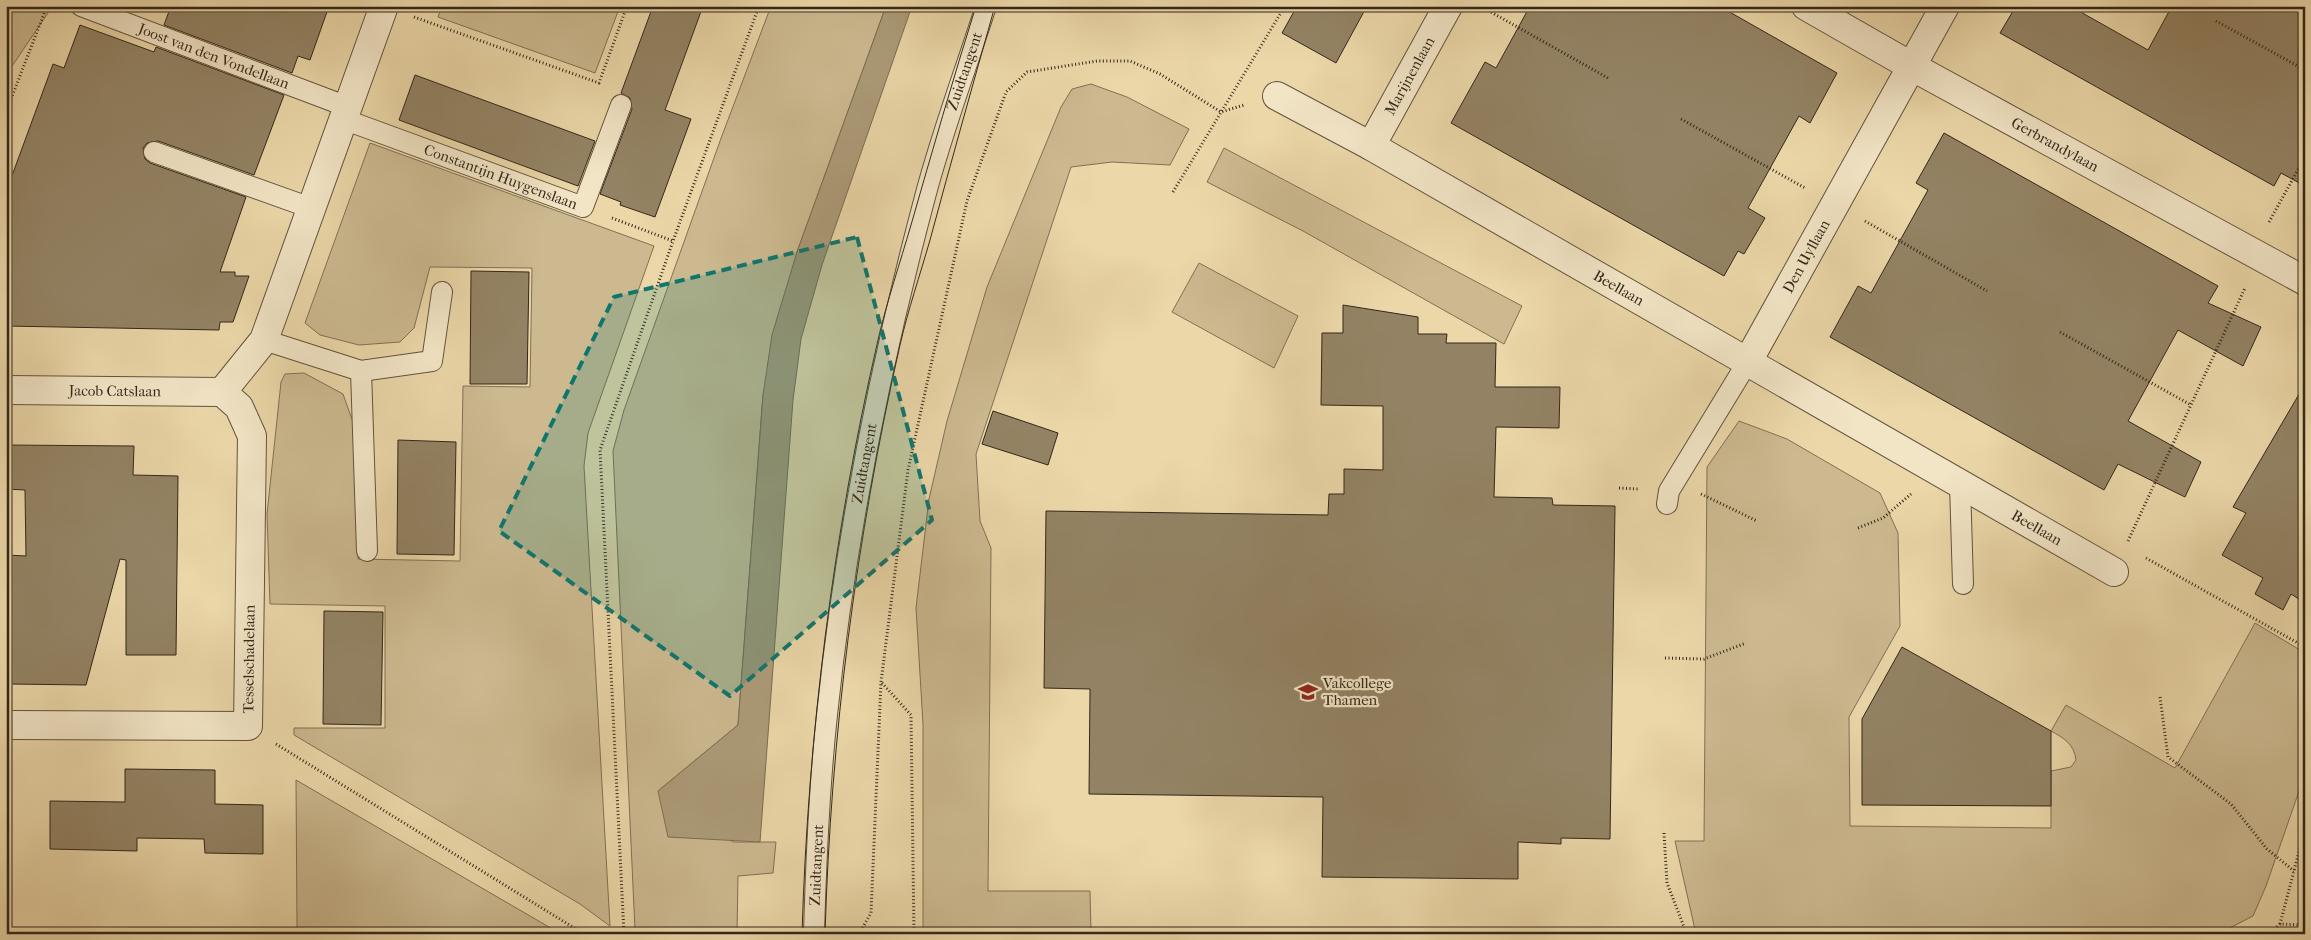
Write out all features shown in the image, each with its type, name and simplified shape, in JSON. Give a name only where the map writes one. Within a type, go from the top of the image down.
[{"type":"street","points":[[222,392],[264,340],[384,6]]},
{"type":"street","name":"Marijnenlaan","points":[[1370,146],[1448,6]]},
{"type":"street","name":"Gerbrandylaan","points":[[1806,6],[1911,66],[2305,281]]},
{"type":"street","name":"Den Uyllaan","points":[[1747,363],[1945,6]]},
{"type":"street","name":"Beellaan","points":[[1277,96],[1370,146],[2114,572]]},
{"type":"street","name":"Jacob Catslaan","points":[[6,390],[222,392]]},
{"type":"street","name":"Tesselschadelaan","points":[[6,725],[248,726],[252,436],[239,407],[222,392]]},
{"type":"lane","name":"Joost van den Vondellaan","points":[[82,6],[346,113]]},
{"type":"lane","name":"Zuidtangent","points":[[814,934],[817,834],[827,715],[840,607],[861,486],[890,341],[926,194],[986,6]]},
{"type":"lane","name":"Constantijn Huygenslaan","points":[[346,113],[583,207],[621,105]]},
{"type":"lane","points":[[154,152],[311,208]]},
{"type":"lane","points":[[264,340],[361,371],[432,361],[442,292]]},
{"type":"lane","name":"Den Uyllaan","points":[[1667,504],[1669,491],[1747,363]]},
{"type":"lane","points":[[361,371],[367,551]]},
{"type":"lane","points":[[1949,478],[1963,584]]},
{"type":"path","points":[[6,112],[47,6]]},
{"type":"path","points":[[384,6],[599,83],[627,6]]},
{"type":"path","points":[[624,934],[600,450],[673,241],[759,6]]},
{"type":"path","points":[[1173,192],[1285,6]]},
{"type":"path","points":[[1481,6],[1608,78]]},
{"type":"path","points":[[2216,21],[2305,70]]},
{"type":"path","points":[[859,934],[871,913],[881,682],[908,470],[967,201],[1006,92],[1027,72],[1097,61],[1130,61],[1160,74],[1221,112]]},
{"type":"path","points":[[2125,547],[2191,404],[2256,253],[2305,157]]},
{"type":"path","points":[[583,207],[673,241]]},
{"type":"path","points":[[2060,332],[2191,404]]},
{"type":"path","points":[[1858,528],[1883,518],[1949,478]]},
{"type":"path","points":[[1675,482],[1757,521]]},
{"type":"path","points":[[2142,556],[2305,647]]},
{"type":"path","points":[[1666,658],[1704,660],[1746,643]]},
{"type":"path","points":[[881,682],[910,715],[914,934]]},
{"type":"path","points":[[2160,697],[2168,757],[2231,804],[2267,848],[2294,871]]},
{"type":"path","points":[[248,726],[584,934]]},
{"type":"path","points":[[2269,934],[2280,924],[2305,829]]},
{"type":"path","points":[[1664,833],[1667,883],[1684,927],[1683,934]]},
{"type":"path","points":[[2280,924],[2305,925]]},
{"type":"highlighted area","points":[[857,237],[932,520],[730,696],[499,531],[614,297]]},
{"type":"shaded area","points":[[6,6],[35,6],[50,10],[6,75]]},
{"type":"shaded area","points":[[442,6],[620,6],[595,73],[438,17]]},
{"type":"shaded area","points":[[771,6],[886,6],[797,252],[763,395],[738,725],[658,791],[733,842],[776,842],[773,873],[738,876],[737,934],[632,934],[635,930],[613,451],[624,410],[720,141]]},
{"type":"shaded area","points":[[886,6],[912,6],[822,265],[801,339],[793,400],[760,842],[668,837],[658,791],[738,725],[763,395],[772,335],[797,252]]},
{"type":"shaded area","points":[[1091,84],[1127,97],[1189,129],[1170,165],[1112,162],[1071,167],[976,454],[980,521],[991,548],[988,891],[1090,891],[1091,934],[923,934],[923,724],[916,608],[929,499],[947,421],[987,287],[1061,107],[1072,89]]},
{"type":"shaded area","points":[[370,143],[654,246],[588,433],[584,466],[610,926],[580,904],[294,735],[294,728],[385,728],[385,606],[270,604],[267,514],[281,382],[285,374],[304,373],[343,394],[354,425],[358,559],[460,561],[463,386],[530,387],[532,268],[430,267],[414,328],[400,342],[359,345],[320,335],[305,323]]},
{"type":"shaded area","points":[[1224,148],[1522,306],[1504,344],[1303,231],[1207,182]]},
{"type":"shaded area","points":[[1199,263],[1298,316],[1274,368],[1172,312]]},
{"type":"shaded area","points":[[1739,421],[1787,439],[1880,493],[1898,533],[1900,626],[1849,717],[1850,826],[2051,828],[2051,771],[2071,767],[2076,760],[2075,754],[2068,742],[2051,731],[2066,705],[2175,768],[2255,623],[2305,653],[2305,774],[2266,886],[2253,916],[2218,934],[1696,934],[1675,841],[1704,841],[1707,467]]},
{"type":"shaded area","points":[[296,780],[561,934],[128,934],[128,928],[297,928]]},
{"type":"building","points":[[171,6],[329,6],[310,60],[298,56],[292,73],[164,25]]},
{"type":"building","points":[[653,6],[703,6],[665,110],[691,119],[655,217],[620,205],[621,202],[600,194],[632,109],[630,98],[621,93]]},
{"type":"building","points":[[1297,6],[1367,6],[1336,63],[1282,33]]},
{"type":"building","points":[[1530,6],[1719,6],[1837,73],[1810,123],[1799,116],[1748,208],[1765,218],[1744,254],[1738,251],[1724,276],[1451,123],[1485,62],[1496,68]]},
{"type":"building","points":[[2016,6],[2070,6],[2148,50],[2172,6],[2305,6],[2305,186],[2281,173],[2274,186],[2000,33]]},
{"type":"building","points":[[80,25],[154,52],[156,47],[284,95],[254,175],[158,141],[147,143],[143,148],[145,159],[150,163],[246,197],[220,272],[235,272],[235,276],[249,276],[233,322],[220,322],[219,330],[6,326],[6,192],[53,64],[64,68]]},
{"type":"building","points":[[415,75],[595,141],[578,186],[399,120]]},
{"type":"building","points":[[1944,133],[2218,286],[2208,303],[2261,327],[2243,366],[2178,330],[2128,421],[2201,462],[2185,497],[2118,464],[2104,490],[1830,337],[1858,286],[1871,293],[1928,190],[1916,183]]},
{"type":"building","points":[[471,271],[529,272],[527,384],[470,384]]},
{"type":"building","points":[[1343,305],[1418,317],[1418,334],[1447,334],[1446,343],[1496,343],[1495,387],[1560,387],[1559,428],[1496,427],[1494,497],[1552,498],[1553,505],[1615,506],[1610,839],[1561,838],[1561,844],[1518,842],[1518,879],[1322,877],[1323,797],[1089,794],[1090,689],[1044,688],[1046,511],[1328,515],[1329,494],[1344,494],[1344,469],[1383,470],[1383,406],[1321,405],[1322,333],[1343,333]]},
{"type":"building","points":[[2305,384],[2305,603],[2291,594],[2283,610],[2255,594],[2263,578],[2222,555],[2246,513],[2233,507]]},
{"type":"building","points":[[993,411],[1058,433],[1048,465],[982,444]]},
{"type":"building","points":[[398,440],[456,442],[454,555],[397,554]]},
{"type":"building","points":[[6,445],[134,446],[133,475],[178,476],[176,655],[126,655],[126,560],[120,559],[86,685],[10,684],[10,680],[6,680],[6,555],[26,556],[25,490],[6,489]]},
{"type":"building","points":[[324,611],[383,612],[381,725],[323,724]]},
{"type":"building","points":[[1902,647],[2051,731],[2051,806],[1862,805],[1862,719]]},
{"type":"building","points":[[125,769],[215,770],[215,804],[263,805],[263,854],[205,853],[204,839],[137,838],[137,851],[50,849],[50,801],[125,802]]},
{"type":"tram line","points":[[802,934],[810,784],[817,710],[825,635],[848,487],[862,413],[885,311],[976,6]]},
{"type":"tram line","points":[[825,934],[833,785],[848,638],[884,418],[910,306],[995,6]]},
{"type":"place","name":"Vakcollege Thamen","points":[[1308,692]]}]
